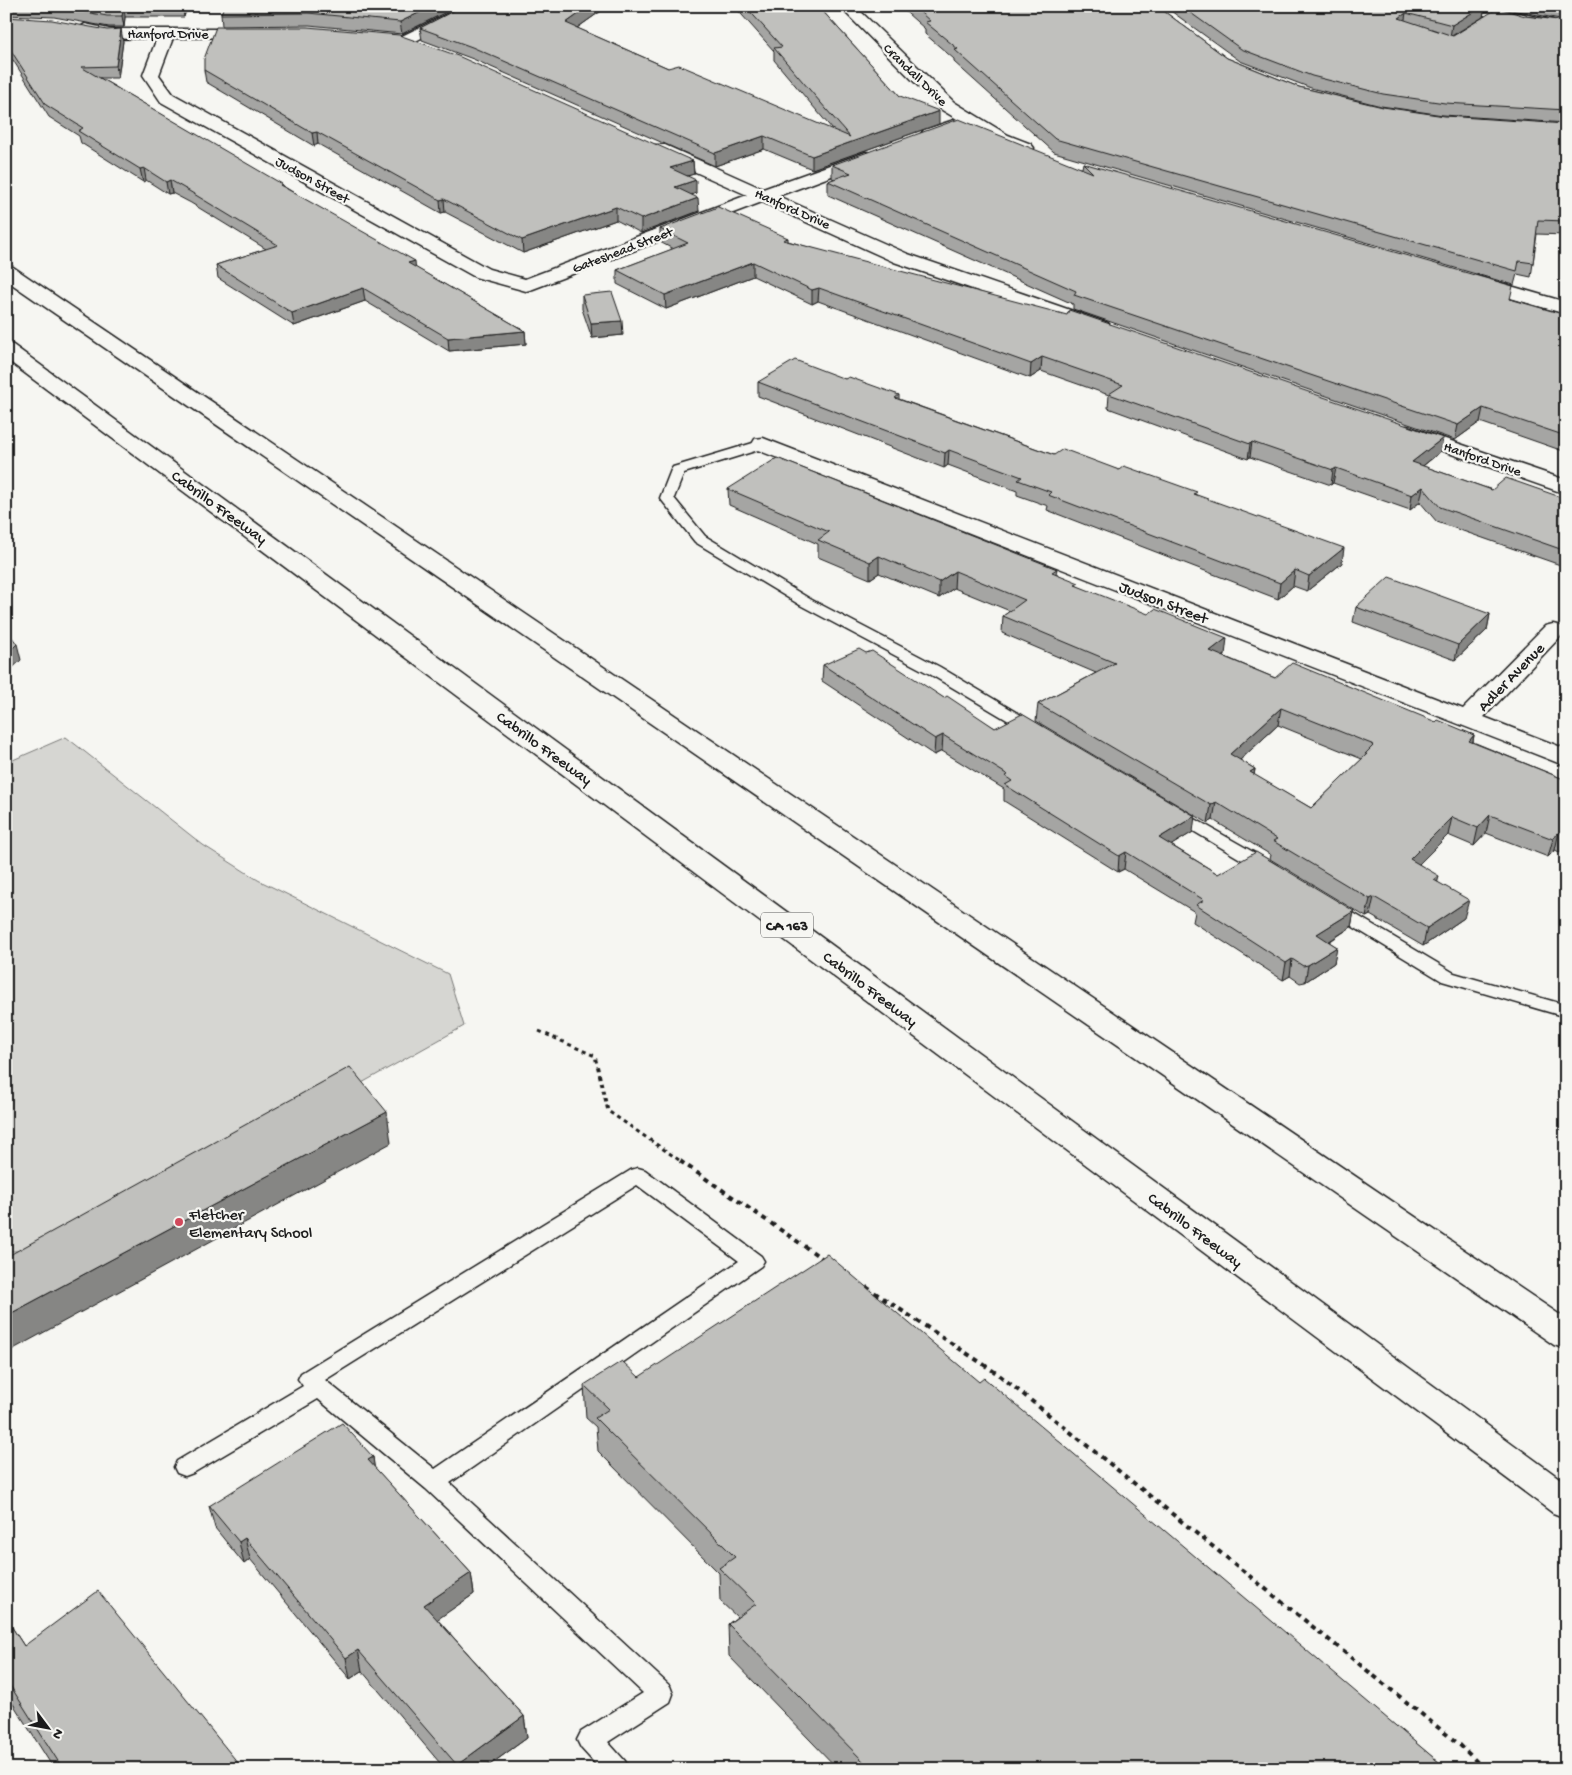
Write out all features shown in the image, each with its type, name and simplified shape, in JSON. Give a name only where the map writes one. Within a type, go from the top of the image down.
[{"type":"main road","points":[[422,48],[396,40],[478,6]]},
{"type":"main road","name":"Crandall Drive","points":[[846,6],[948,106],[1002,138],[1042,155]]},
{"type":"main road","points":[[1468,6],[1496,14],[1566,27]]},
{"type":"main road","name":"Hanford Drive","points":[[63,26],[109,34],[271,32]]},
{"type":"main road","name":"Judson Street","points":[[167,34],[151,75],[167,98],[482,274],[526,285]]},
{"type":"main road","points":[[910,142],[971,120]]},
{"type":"main road","name":"Hanford Drive","points":[[640,140],[901,258],[1121,334]]},
{"type":"main road","name":"Gateshead Street","points":[[526,285],[763,194],[882,152]]},
{"type":"main road","points":[[6,271],[1566,1336]]},
{"type":"main road","points":[[1462,278],[1566,308]]},
{"type":"main road","name":"Cabrillo Freeway","points":[[6,349],[1566,1503]]},
{"type":"main road","name":"Hanford Drive","points":[[1390,426],[1566,487]]},
{"type":"main road","name":"Judson Street","points":[[763,444],[1566,758]]},
{"type":"main road","name":"Adler Avenue","points":[[1467,720],[1553,631]]},
{"type":"lane","points":[[1481,24],[1496,14]]},
{"type":"lane","points":[[763,444],[678,470],[667,498],[700,539],[805,602],[934,670],[1049,739]]},
{"type":"lane","points":[[1159,804],[1287,880]]},
{"type":"lane","points":[[1321,900],[1448,977],[1566,1011]]},
{"type":"lane","points":[[434,1482],[754,1261],[638,1175],[310,1379],[434,1482],[661,1694],[590,1740],[616,1769]]},
{"type":"lane","points":[[185,1467],[319,1387]]},
{"type":"path","points":[[539,1031],[595,1056],[608,1111],[827,1262]]},
{"type":"path","points":[[860,1283],[998,1374],[1460,1745],[1484,1769]]},
{"type":"shaded area","points":[[66,737],[203,845],[258,880],[448,974],[464,1026],[351,1089],[34,1251],[6,1251],[6,763]]},
{"type":"building","points":[[53,6],[124,6],[122,16],[107,16]]},
{"type":"building","points":[[224,6],[433,6],[400,22],[308,13],[221,14]]},
{"type":"building","points":[[463,6],[590,6],[566,23],[668,68],[679,65],[850,137],[774,48],[782,47],[745,6],[818,6],[900,96],[939,111],[812,156],[764,136],[715,153],[472,47],[420,28]]},
{"type":"building","points":[[913,6],[1157,6],[1227,58],[1299,87],[1383,107],[1445,116],[1566,124],[1566,221],[1538,220],[1533,263],[1519,261],[1517,271],[1055,139],[955,50],[958,49],[925,22],[930,21]]},
{"type":"building","points":[[1181,6],[1483,6],[1452,25],[1406,13],[1399,18],[1453,36],[1498,8],[1525,16],[1566,21],[1566,110],[1445,103],[1383,94],[1312,76],[1241,49]]},
{"type":"building","points":[[6,17],[52,20],[107,30],[121,29],[116,66],[81,67],[282,184],[280,185],[415,261],[408,263],[525,331],[448,338],[363,288],[292,313],[216,265],[278,245],[170,180],[166,182],[144,168],[140,169],[78,131],[83,128],[46,105],[10,49],[6,49]]},
{"type":"building","points":[[216,27],[307,27],[399,35],[458,56],[693,161],[670,168],[696,180],[675,187],[698,198],[641,219],[616,207],[522,240],[444,199],[440,200],[317,132],[312,133],[204,70],[204,59]]},
{"type":"building","points":[[959,119],[1093,173],[1083,163],[1513,286],[1510,299],[1566,315],[1566,436],[1483,408],[1458,425],[1074,295],[1076,291],[828,181],[851,173],[832,165]]},
{"type":"building","points":[[718,207],[788,238],[783,240],[1067,315],[1069,310],[1443,438],[1412,462],[1492,490],[1506,478],[1566,499],[1566,551],[1440,507],[1423,487],[1412,495],[1336,468],[1333,470],[1252,442],[1250,444],[1109,394],[1123,385],[1042,357],[1031,364],[819,288],[812,290],[753,262],[665,295],[617,270],[688,243],[660,229]]},
{"type":"building","points":[[612,292],[622,321],[591,323],[582,295]]},
{"type":"building","points":[[795,360],[845,379],[849,377],[899,395],[895,398],[1054,455],[1063,449],[1119,470],[1124,466],[1197,492],[1194,494],[1344,548],[1309,576],[1295,570],[1280,583],[1048,495],[1051,492],[1018,480],[1022,477],[949,450],[945,453],[758,382]]},
{"type":"building","points":[[777,458],[1057,569],[1052,572],[1079,583],[1075,585],[1148,614],[1155,609],[1227,638],[1210,651],[1275,678],[1292,663],[1436,722],[1438,720],[1474,735],[1469,741],[1566,780],[1566,835],[1559,832],[1553,839],[1490,815],[1478,828],[1452,817],[1410,859],[1439,876],[1434,880],[1469,900],[1427,928],[1374,897],[1370,899],[1273,841],[1277,839],[1216,802],[1211,805],[1038,704],[1115,663],[1003,616],[1025,600],[955,571],[939,582],[879,556],[870,562],[818,540],[829,532],[728,489]],"holes":[[[1281,708],[1374,745],[1311,808],[1250,772],[1255,769],[1230,754]]]},
{"type":"building","points":[[1389,577],[1490,614],[1458,645],[1356,607]]},
{"type":"building","points":[[6,629],[17,644],[6,655]]},
{"type":"building","points":[[859,649],[866,653],[872,651],[944,698],[947,696],[995,728],[1022,714],[1195,816],[1159,838],[1218,874],[1256,852],[1354,911],[1317,934],[1337,947],[1308,965],[1303,966],[1292,959],[1286,963],[1196,905],[1204,900],[1126,852],[1119,856],[1005,785],[1012,781],[1005,776],[1008,775],[943,735],[935,739],[823,665]]},
{"type":"building","points":[[350,1067],[387,1112],[6,1316],[6,1257]]},
{"type":"building","points":[[827,1254],[979,1382],[984,1378],[1447,1769],[871,1769],[728,1624],[756,1604],[719,1568],[735,1557],[595,1418],[609,1409],[584,1385],[622,1361],[639,1377]]},
{"type":"building","points":[[342,1423],[373,1457],[368,1460],[471,1573],[424,1605],[524,1716],[457,1765],[358,1650],[346,1658],[245,1538],[239,1542],[209,1506]]},
{"type":"building","points":[[98,1591],[243,1769],[63,1769],[6,1679],[6,1618],[24,1646]]},
{"type":"place","name":"Fletcher Elementary School","points":[[179,1222]]}]
